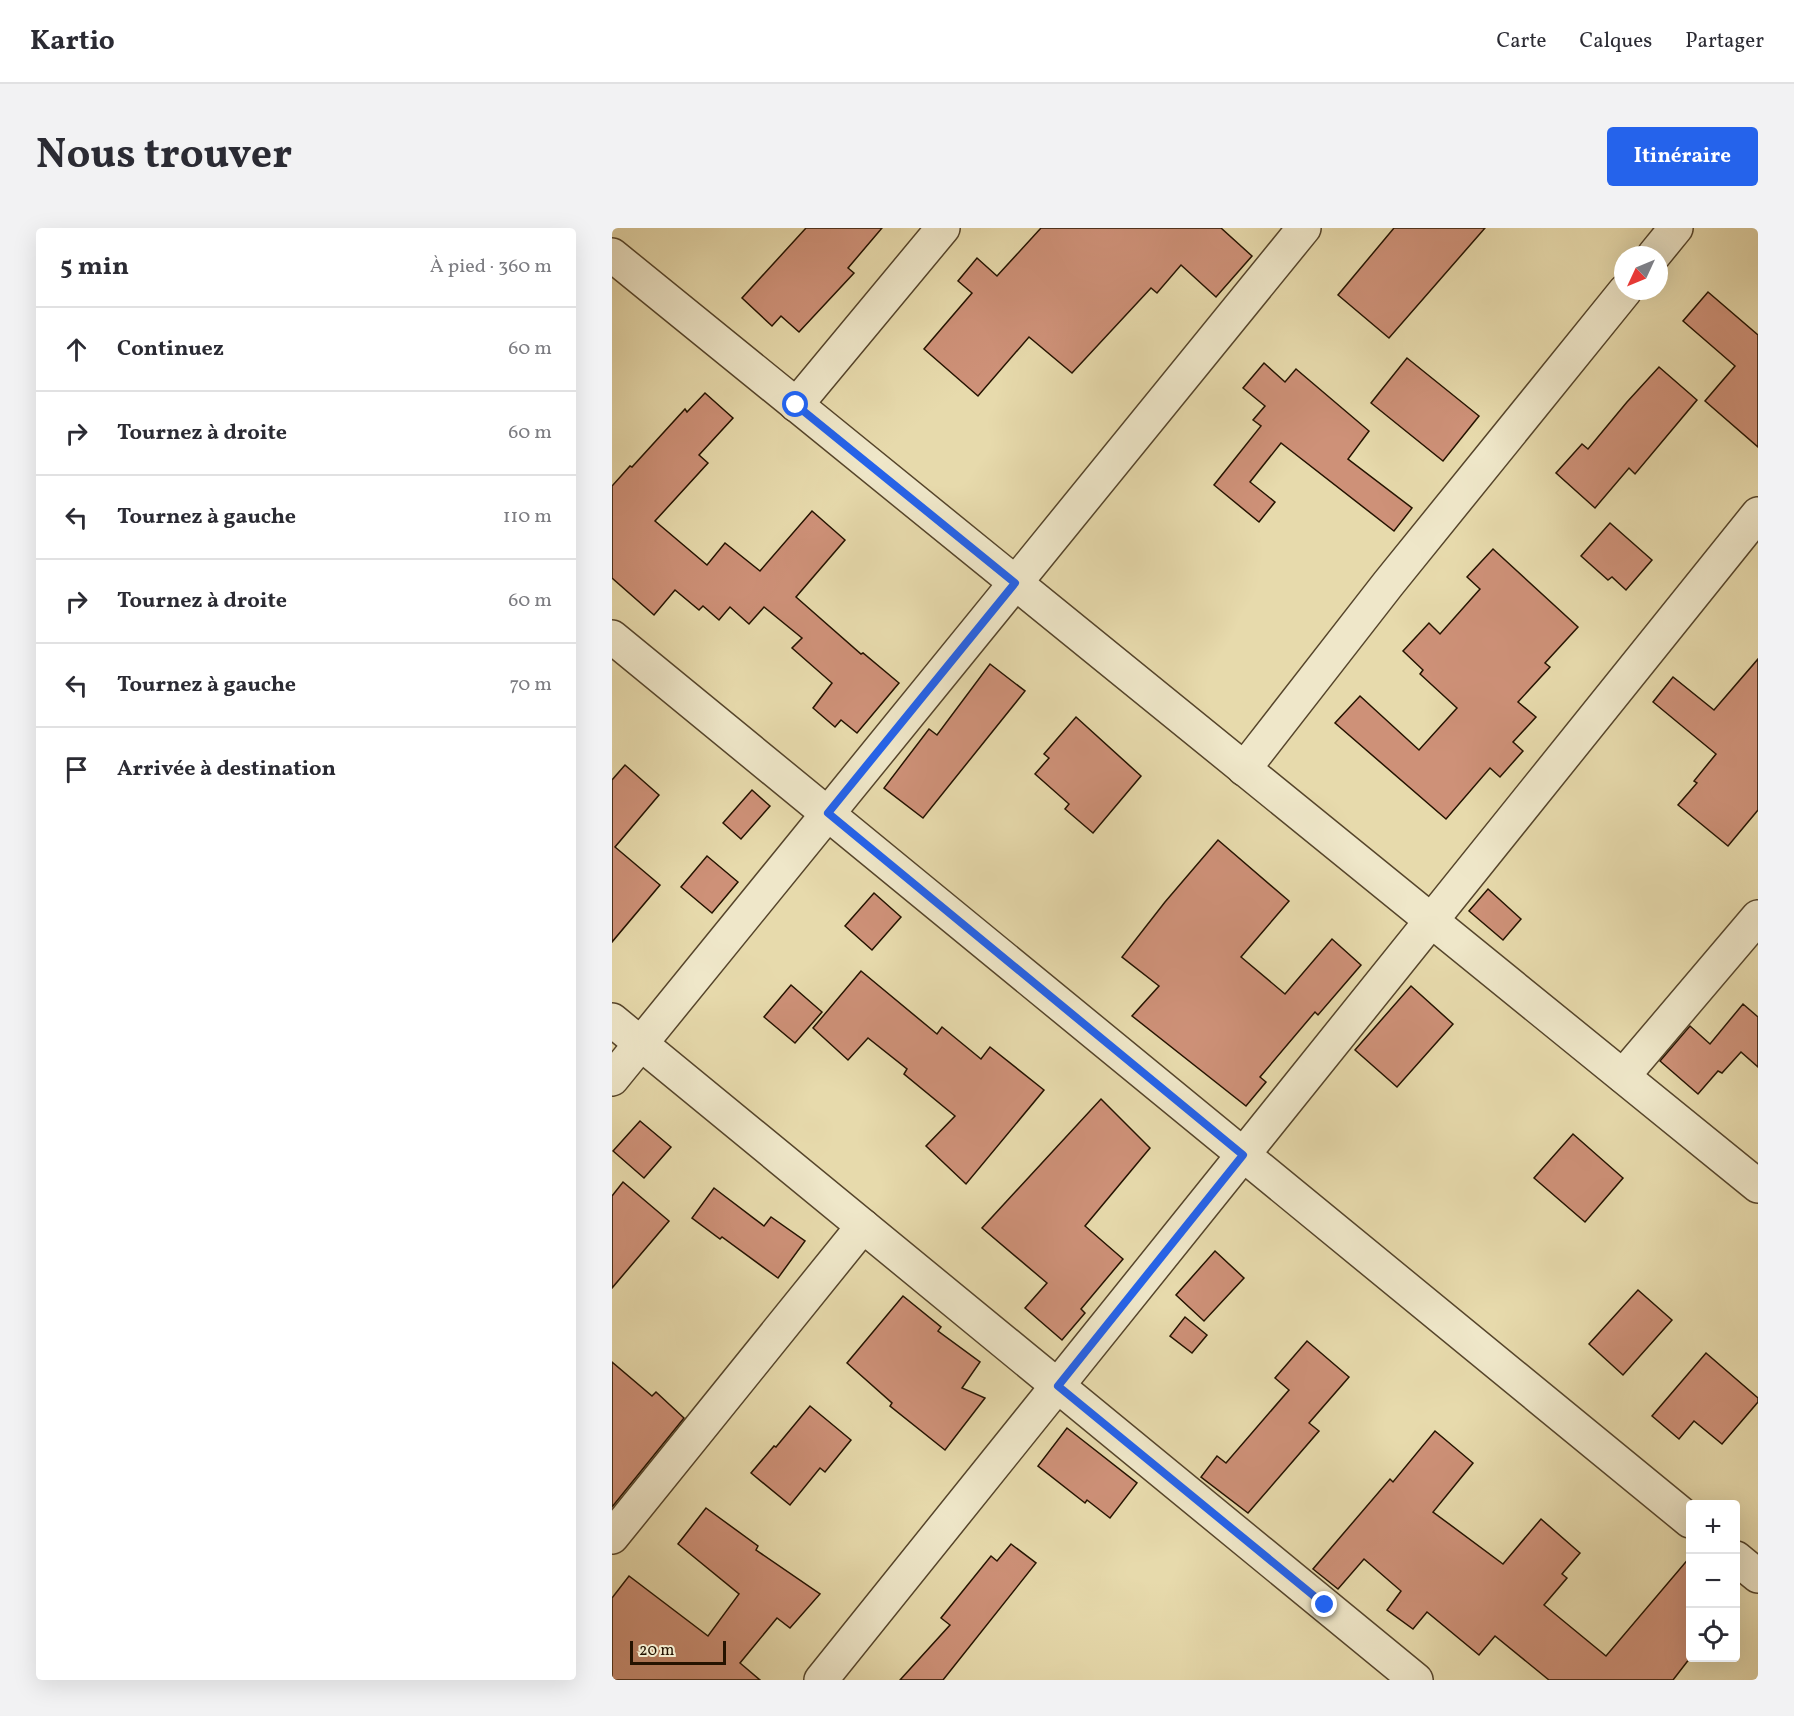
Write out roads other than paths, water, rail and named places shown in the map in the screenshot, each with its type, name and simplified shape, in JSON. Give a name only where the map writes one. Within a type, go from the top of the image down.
[{"type":"street","points":[[796,405],[943,228]]},
{"type":"street","points":[[612,1078],[1304,228]]},
{"type":"street","points":[[1661,246],[1676,228]]},
{"type":"street","points":[[612,255],[1758,1186]]},
{"type":"street","points":[[1244,769],[1388,584],[1618,300]]},
{"type":"street","points":[[821,1680],[1758,514]]},
{"type":"street","points":[[612,637],[1686,1518]]},
{"type":"street","points":[[1623,1076],[1758,917]]},
{"type":"street","points":[[612,1020],[1416,1680]]},
{"type":"street","points":[[612,1537],[863,1226]]},
{"type":"street","points":[[1740,1561],[1758,1576]]}]
